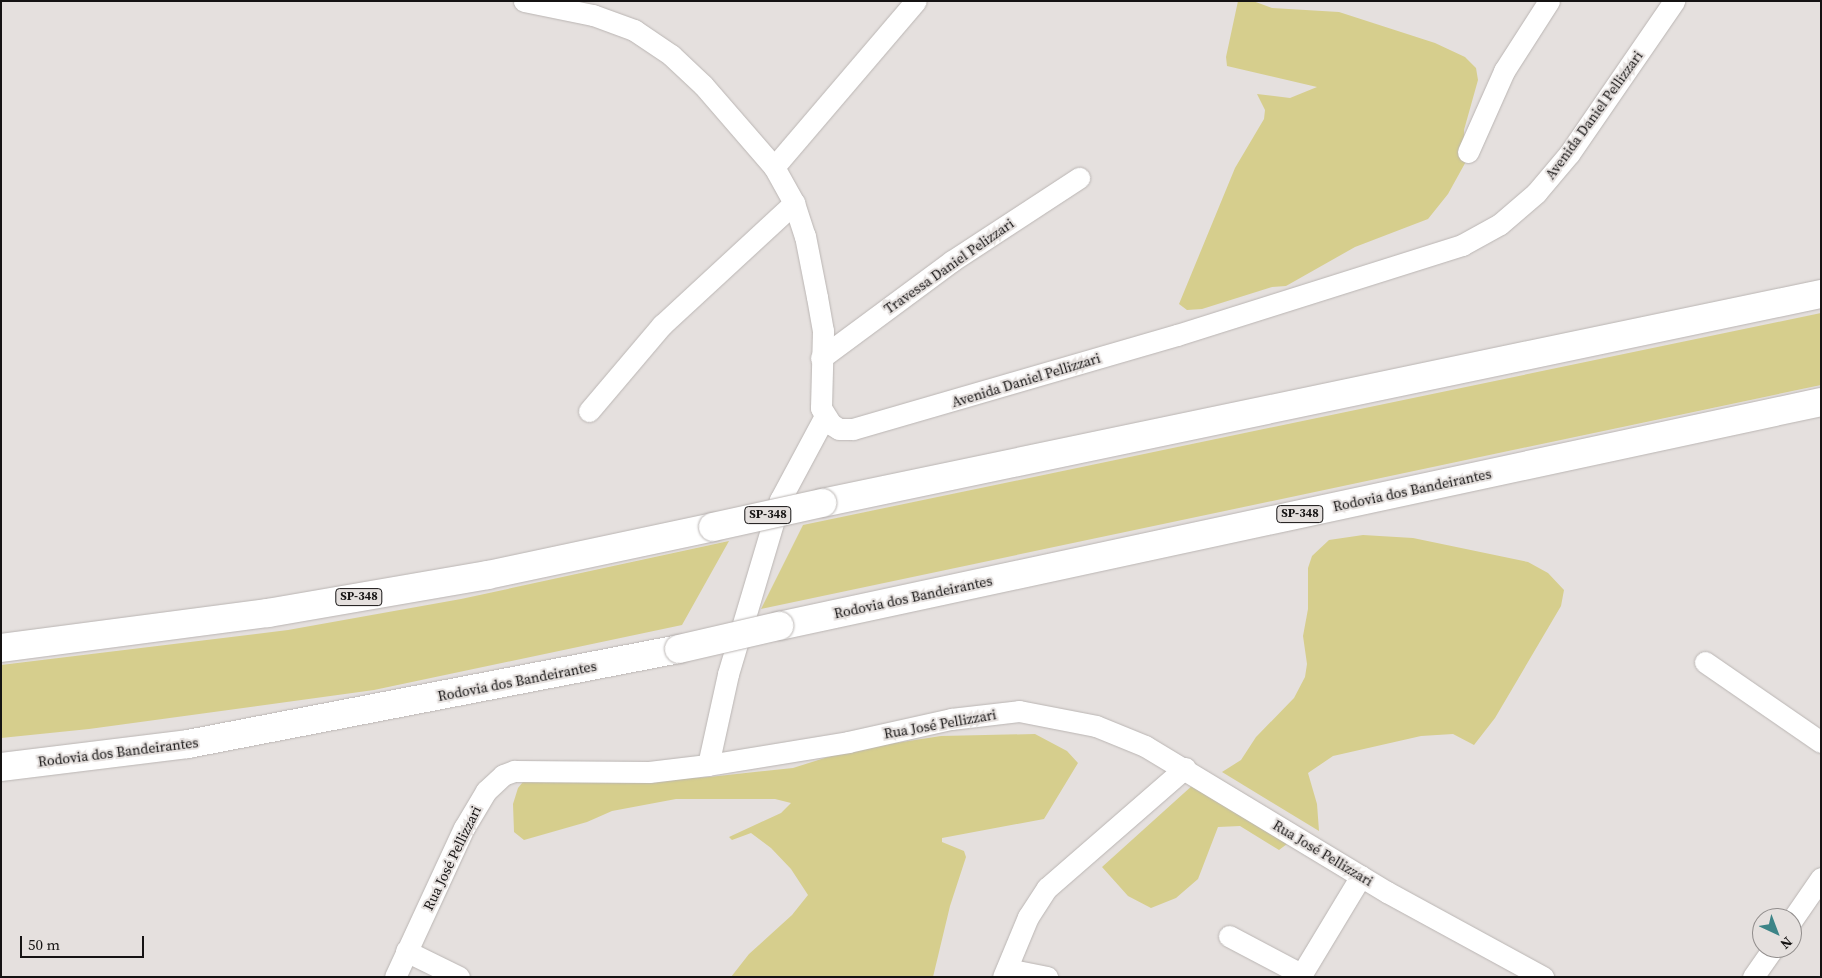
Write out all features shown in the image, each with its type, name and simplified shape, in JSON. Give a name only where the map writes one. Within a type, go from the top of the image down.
[{"type":"highway","name":"SP-348","points":[[4,647],[287,610],[488,575],[822,503],[1821,294]]},
{"type":"highway","name":"Rodovia dos Bandeirantes","points":[[1,767],[188,744],[679,649],[1821,402]]},
{"type":"street","points":[[524,1],[593,15],[634,30],[671,55],[703,85],[774,167],[794,203],[806,236],[823,331],[819,393],[824,418],[780,500],[728,674],[708,765]]},
{"type":"street","points":[[774,167],[916,1]]},
{"type":"street","points":[[1468,152],[1504,71],[1549,1]]},
{"type":"street","name":"Avenida Daniel Pellizzari","points":[[824,418],[839,429],[853,429],[900,418],[1395,269],[1462,245],[1500,224],[1536,193],[1575,147],[1674,1]]},
{"type":"street","name":"Travessa Daniel Pelizzari","points":[[822,358],[952,262],[1080,178]]},
{"type":"street","points":[[589,411],[662,325],[794,203]]},
{"type":"street","points":[[1705,662],[1821,742]]},
{"type":"street","name":"Rua José Pellizzari","points":[[394,977],[464,828],[486,791],[503,775],[514,771],[649,772],[708,765],[848,742],[951,719],[1019,711],[1096,726],[1145,746],[1185,768],[1362,876],[1543,977]]},
{"type":"street","points":[[1047,977],[1005,973],[1028,917],[1047,888],[1185,768]]},
{"type":"street","points":[[1229,936],[1301,975],[1362,876]]},
{"type":"street","points":[[1800,908],[1821,878]]},
{"type":"street","points":[[406,952],[434,971],[459,977]]},
{"type":"street","points":[[1753,977],[1766,958]]},
{"type":"shaded area","points":[[1238,1],[1253,1],[1272,8],[1339,12],[1435,43],[1465,57],[1476,68],[1478,80],[1464,130],[1465,151],[1469,156],[1448,194],[1428,219],[1355,247],[1286,286],[1272,287],[1202,309],[1187,310],[1179,304],[1235,168],[1264,119],[1265,110],[1257,94],[1290,98],[1317,87],[1227,66],[1226,57]]},
{"type":"shaded area","points":[[1821,313],[1821,385],[761,609],[803,525]]},
{"type":"shaded area","points":[[1363,535],[1413,538],[1528,562],[1548,573],[1564,590],[1561,606],[1495,718],[1474,745],[1453,734],[1421,736],[1333,756],[1308,773],[1317,804],[1319,831],[1222,772],[1241,760],[1256,737],[1294,698],[1305,677],[1307,664],[1303,636],[1308,609],[1308,568],[1312,556],[1329,540]]},
{"type":"shaded area","points":[[729,541],[682,625],[374,690],[89,729],[1,738],[1,665],[288,630],[461,599]]},
{"type":"shaded area","points":[[1035,734],[1067,751],[1078,763],[1044,819],[942,838],[942,842],[964,851],[966,857],[950,906],[933,977],[731,977],[749,954],[792,915],[808,895],[791,869],[771,848],[751,833],[732,840],[729,837],[781,813],[791,803],[775,799],[676,799],[612,811],[587,822],[524,840],[514,832],[513,804],[518,788],[527,777],[559,782],[617,782],[709,777],[793,768],[850,750],[941,736]]},
{"type":"shaded area","points":[[1194,784],[1291,841],[1279,850],[1240,826],[1218,827],[1198,879],[1176,898],[1151,908],[1128,896],[1102,867]]}]
